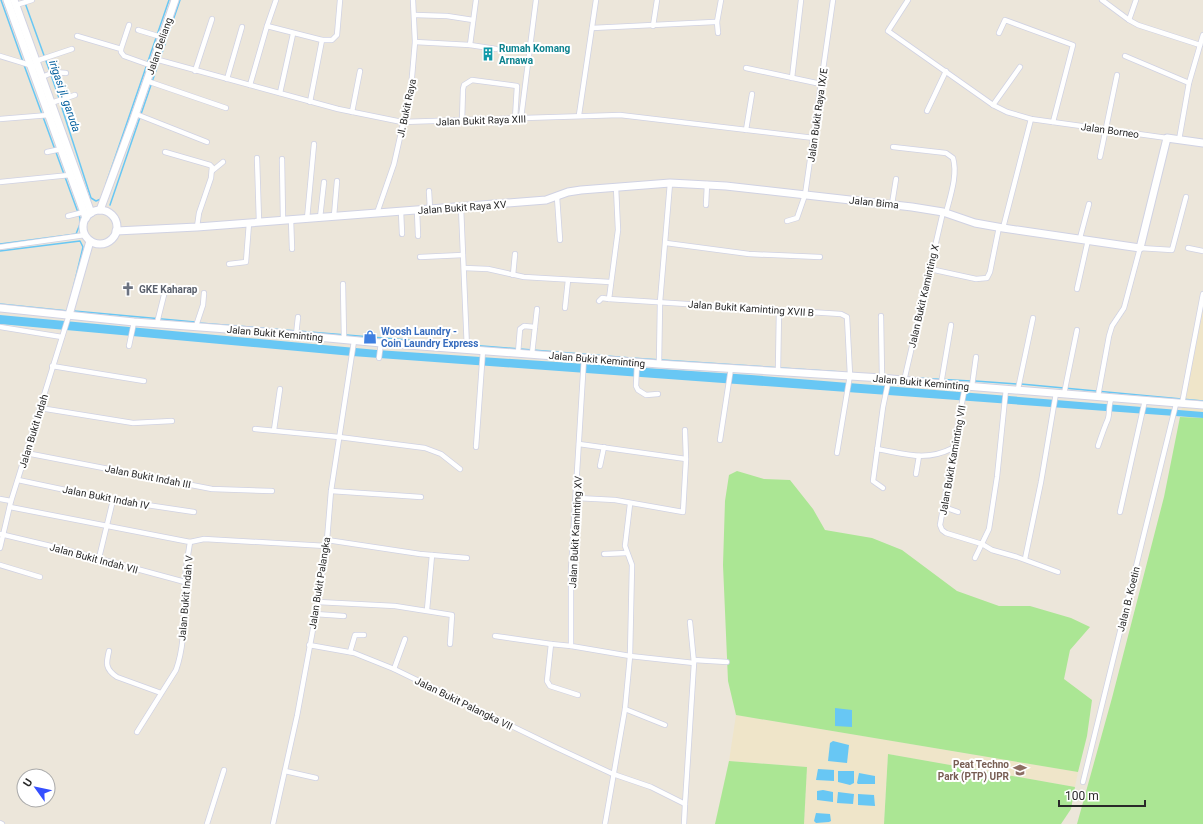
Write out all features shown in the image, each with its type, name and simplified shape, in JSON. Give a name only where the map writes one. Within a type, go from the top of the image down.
[{"type":"main road","points":[[7,0],[39,62],[42,77],[87,214],[83,228],[85,235],[90,241],[97,244],[108,242],[116,231],[116,222],[113,216],[106,211],[100,210],[87,214]]},
{"type":"main road","name":"Jalan Beliang","points":[[100,210],[136,114],[161,37],[175,0]]},
{"type":"main road","points":[[18,20],[20,3]]},
{"type":"main road","points":[[39,62],[49,115],[70,175],[87,214]]},
{"type":"main road","points":[[1140,248],[1167,138]]},
{"type":"main road","name":"Jalan Borneo","points":[[1167,138],[1203,143]]},
{"type":"main road","name":"Jalan Bukit Raya XV","points":[[116,231],[197,227],[546,200],[575,190],[670,183],[707,184],[805,195]]},
{"type":"main road","name":"Jalan Bima","points":[[805,195],[892,204],[945,213],[975,223],[1001,228],[1140,248]]},
{"type":"main road","points":[[68,318],[90,241]]},
{"type":"main road","name":"Jalan Bukit Keminting","points":[[0,308],[68,318],[133,325],[157,324],[196,326],[344,339],[353,344],[380,347],[468,349],[532,354],[584,361],[637,365],[660,364],[730,371],[778,370],[850,379],[904,381],[1006,392],[1018,389],[1055,396],[1064,394],[1098,396],[1110,401],[1178,406],[1203,405]]},
{"type":"street","points":[[20,3],[32,0]]},
{"type":"street","points":[[250,85],[266,26],[276,0]]},
{"type":"street","points":[[266,26],[293,34],[322,40],[332,40],[337,35],[340,0]]},
{"type":"street","name":"Jl. Bukit Raya","points":[[377,213],[394,164],[402,122],[411,88],[415,42],[415,15],[413,0]]},
{"type":"street","points":[[470,45],[476,0]]},
{"type":"street","points":[[521,118],[536,0]]},
{"type":"street","points":[[579,115],[596,0]]},
{"type":"street","points":[[653,26],[656,0]]},
{"type":"street","points":[[718,33],[717,22],[721,0]]},
{"type":"street","points":[[792,78],[801,0]]},
{"type":"street","name":"Jalan Bukit Raya IX/E","points":[[787,221],[797,218],[805,195],[834,0]]},
{"type":"street","name":"Jalan Borneo","points":[[908,0],[888,31],[1000,109],[1031,119],[1167,138]]},
{"type":"street","points":[[1102,0],[1129,20],[1200,45]]},
{"type":"street","points":[[1129,20],[1136,0]]},
{"type":"street","points":[[415,15],[447,16],[473,20]]},
{"type":"street","points":[[195,71],[212,19]]},
{"type":"street","points":[[999,33],[1005,20],[1072,45],[1053,122]]},
{"type":"street","points":[[592,28],[717,22]]},
{"type":"street","points":[[77,36],[121,49],[129,25]]},
{"type":"street","points":[[227,79],[242,27]]},
{"type":"street","points":[[138,30],[161,37]]},
{"type":"street","points":[[280,93],[293,34]]},
{"type":"street","points":[[1179,140],[1189,83],[1203,35]]},
{"type":"street","points":[[310,102],[322,40]]},
{"type":"street","points":[[415,42],[470,45],[496,49]]},
{"type":"street","points":[[0,56],[39,62],[72,49]]},
{"type":"street","name":"Jalan Bukit Raya XIII","points":[[121,49],[124,56],[195,71],[352,112],[402,122],[462,121],[579,115],[620,115],[814,138]]},
{"type":"street","points":[[1125,56],[1189,83]]},
{"type":"street","points":[[993,105],[1020,67]]},
{"type":"street","points":[[746,68],[821,84]]},
{"type":"street","points":[[352,112],[360,71]]},
{"type":"street","points":[[927,111],[946,71]]},
{"type":"street","points":[[42,77],[50,73],[66,73]]},
{"type":"street","points":[[1100,157],[1117,75]]},
{"type":"street","points":[[462,121],[463,89],[464,85],[472,80],[516,86],[515,118]]},
{"type":"street","points":[[147,81],[226,108]]},
{"type":"street","points":[[746,130],[752,94]]},
{"type":"street","points":[[51,103],[75,95]]},
{"type":"street","points":[[136,114],[207,142]]},
{"type":"street","points":[[0,119],[49,115]]},
{"type":"street","points":[[930,270],[976,279],[987,278],[990,272],[1031,119]]},
{"type":"street","points":[[307,219],[314,144]]},
{"type":"street","name":"Jalan Bukit Kaminting X","points":[[893,147],[946,153],[953,158],[954,167],[945,213],[904,381]]},
{"type":"street","points":[[47,152],[61,149]]},
{"type":"street","points":[[165,152],[210,165],[212,171]]},
{"type":"street","points":[[257,158],[259,222]]},
{"type":"street","points":[[282,159],[283,220]]},
{"type":"street","points":[[197,227],[200,206],[212,171],[223,162]]},
{"type":"street","points":[[0,182],[70,175]]},
{"type":"street","points":[[892,204],[896,179]]},
{"type":"street","points":[[334,216],[337,181]]},
{"type":"street","points":[[320,218],[324,182]]},
{"type":"street","points":[[660,364],[660,302],[670,183]]},
{"type":"street","points":[[706,205],[707,184]]},
{"type":"street","points":[[609,299],[610,282],[618,230],[616,187]]},
{"type":"street","points":[[429,191],[430,209]]},
{"type":"street","points":[[557,197],[560,240]]},
{"type":"street","points":[[1098,396],[1109,336],[1112,326],[1124,308],[1140,248],[1172,250],[1186,197]]},
{"type":"street","points":[[1077,289],[1089,204]]},
{"type":"street","points":[[461,207],[468,349]]},
{"type":"street","points":[[417,210],[418,236]]},
{"type":"street","points":[[401,211],[402,234]]},
{"type":"street","points":[[68,216],[87,214]]},
{"type":"street","points":[[291,219],[292,249]]},
{"type":"street","points":[[229,264],[246,262],[249,223]]},
{"type":"street","points":[[0,247],[85,235]]},
{"type":"street","points":[[666,243],[749,254],[820,257]]},
{"type":"street","points":[[1188,248],[1203,251]]},
{"type":"street","points":[[513,275],[515,254]]},
{"type":"street","points":[[420,257],[463,255]]},
{"type":"street","points":[[464,268],[488,269],[513,275],[610,282]]},
{"type":"street","points":[[565,308],[568,280]]},
{"type":"street","points":[[343,284],[344,339]]},
{"type":"street","points":[[196,326],[203,305],[204,293]]},
{"type":"street","points":[[1178,406],[1200,321],[1203,294]]},
{"type":"street","points":[[157,324],[164,295]]},
{"type":"street","name":"Jalan Bukit Kaminting XVII B","points":[[599,301],[602,298],[841,314],[847,317],[848,321],[850,379]]},
{"type":"street","points":[[532,354],[537,309]]},
{"type":"street","points":[[778,370],[779,310]]},
{"type":"street","points":[[881,316],[886,395],[873,481],[883,488]]},
{"type":"street","points":[[296,335],[298,317]]},
{"type":"street","name":"Jalan Bukit Indah","points":[[0,548],[2,534],[11,501],[68,318]]},
{"type":"street","points":[[1018,389],[1033,318]]},
{"type":"street","points":[[129,346],[133,325]]},
{"type":"street","points":[[940,384],[951,325]]},
{"type":"street","points":[[518,353],[520,329],[524,326],[535,327]]},
{"type":"street","points":[[0,327],[62,337]]},
{"type":"street","points":[[1064,394],[1077,330]]},
{"type":"street","name":"Jalan Bukit Palangka","points":[[273,824],[297,716],[318,602],[327,540],[331,491],[353,344]]},
{"type":"street","points":[[379,358],[380,347]]},
{"type":"street","points":[[476,446],[483,351]]},
{"type":"street","name":"Jalan Bukit Kaminting VII","points":[[976,357],[963,401],[953,448],[940,525],[942,530],[950,534],[982,544],[992,550],[1025,559],[1058,572]]},
{"type":"street","name":"Jalan Bukit Kaminting XV","points":[[571,646],[571,570],[577,498],[584,361]]},
{"type":"street","points":[[637,365],[636,377],[638,390],[646,394],[658,394]]},
{"type":"street","points":[[52,366],[144,381]]},
{"type":"street","points":[[720,440],[730,371]]},
{"type":"street","points":[[837,453],[849,392],[850,379]]},
{"type":"street","points":[[274,430],[280,389]]},
{"type":"street","points":[[975,558],[989,529],[1006,392]]},
{"type":"street","points":[[1025,559],[1042,482],[1055,396]]},
{"type":"street","points":[[1098,446],[1108,417],[1110,401]]},
{"type":"street","points":[[1120,512],[1145,403]]},
{"type":"street","name":"Jalan B. Koetin","points":[[1083,782],[1173,417],[1178,406]]},
{"type":"street","points":[[40,408],[133,423],[172,421]]},
{"type":"street","points":[[255,429],[339,436],[431,449],[441,454],[460,469]]},
{"type":"street","points":[[577,498],[615,500],[630,504],[683,512],[686,459],[685,430]]},
{"type":"street","points":[[579,444],[686,459]]},
{"type":"street","points":[[600,466],[604,447]]},
{"type":"street","points":[[877,449],[919,456],[933,456],[953,448]]},
{"type":"street","name":"Jalan Bukit Indah III","points":[[26,453],[212,489],[272,491]]},
{"type":"street","points":[[916,474],[919,456]]},
{"type":"street","name":"Jalan Bukit Indah IV","points":[[18,480],[114,500],[194,512]]},
{"type":"street","points":[[331,491],[421,497]]},
{"type":"street","points":[[0,499],[11,501]]},
{"type":"street","points":[[99,558],[114,500]]},
{"type":"street","points":[[605,824],[626,709],[630,656],[632,565],[625,546],[630,504]]},
{"type":"street","name":"Jalan Bukit Indah V","points":[[10,507],[190,542],[185,582],[183,639],[179,662],[137,732]]},
{"type":"street","points":[[944,507],[958,512]]},
{"type":"street","name":"Jalan Bukit Indah VII","points":[[2,534],[99,558],[185,582]]},
{"type":"street","points":[[190,542],[204,539],[326,546]]},
{"type":"street","points":[[327,540],[432,555],[467,558]]},
{"type":"street","points":[[604,554],[627,553]]},
{"type":"street","points":[[428,610],[432,555]]},
{"type":"street","points":[[0,565],[40,577]]},
{"type":"street","points":[[318,602],[428,610],[452,615],[450,644]]},
{"type":"street","points":[[315,614],[344,616]]},
{"type":"street","points":[[684,824],[694,661],[690,622]]},
{"type":"street","points":[[350,652],[356,635],[364,635]]},
{"type":"street","points":[[495,636],[571,646],[630,656],[727,662]]},
{"type":"street","points":[[394,668],[405,639]]},
{"type":"street","points":[[552,644],[548,684],[578,695]]},
{"type":"street","name":"Jalan Bukit Palangka VII","points":[[309,645],[350,652],[394,668],[614,774],[651,787],[685,804]]},
{"type":"street","points":[[109,651],[106,662],[111,673],[117,677],[161,693]]},
{"type":"street","points":[[626,709],[665,724]]},
{"type":"street","points":[[207,824],[224,770]]},
{"type":"street","points":[[285,771],[316,778]]},
{"type":"shaded area","points":[[1203,307],[1203,420],[1180,417]]},
{"type":"shaded area","name":"Peat Techno Park (PTP) UPR","points":[[736,715],[1078,772],[1075,787],[888,754],[884,824],[804,824],[807,767],[729,761]]},
{"type":"green space","points":[[1180,417],[1203,418],[1203,824],[1077,824],[1112,698],[1164,497]]},
{"type":"green space","points":[[737,471],[764,479],[790,480],[813,509],[825,530],[872,538],[902,550],[957,591],[999,606],[1030,606],[1071,618],[1090,627],[1070,650],[1064,679],[1092,700],[1087,736],[1078,772],[736,715],[728,681],[723,565],[725,501],[729,475]]},
{"type":"green space","points":[[888,754],[1075,787],[1071,809],[1061,824],[884,824]]},
{"type":"green space","points":[[729,761],[807,767],[804,824],[715,824]]},
{"type":"water","points":[[0,315],[377,350],[751,375],[1203,412],[1203,418],[352,356],[0,324]]},
{"type":"water","points":[[835,708],[852,710],[852,727],[835,726]]},
{"type":"water","points":[[833,741],[849,745],[847,763],[828,761],[830,743]]},
{"type":"water","points":[[818,769],[834,770],[834,781],[816,780]]},
{"type":"water","points":[[838,771],[854,771],[854,783],[850,785],[838,782]]},
{"type":"water","points":[[859,773],[875,776],[875,784],[858,784]]},
{"type":"water","points":[[823,790],[833,792],[833,802],[817,800],[817,791]]},
{"type":"water","points":[[838,792],[854,794],[853,804],[837,803]]},
{"type":"water","points":[[858,794],[874,795],[875,806],[858,805]]},
{"type":"water","points":[[816,813],[830,814],[831,821],[816,823],[814,821]]},
{"type":"waterway","points":[[1,0],[23,62]]},
{"type":"waterway","name":"irigasi jl. garuda","points":[[24,0],[50,72]]},
{"type":"waterway","points":[[106,184],[169,0]]},
{"type":"waterway","points":[[110,205],[180,0]]},
{"type":"waterway","points":[[0,244],[76,234],[80,224],[80,218],[24,65]]},
{"type":"waterway","name":"irigasi jl. garuda","points":[[51,75],[59,98]]},
{"type":"waterway","name":"irigasi jl. garuda","points":[[60,102],[91,198],[96,201],[101,199]]},
{"type":"waterway","points":[[0,251],[80,241],[83,247],[73,289]]},
{"type":"waterway","points":[[0,304],[68,311]]},
{"type":"waterway","points":[[74,311],[195,322]]},
{"type":"waterway","points":[[199,323],[631,358],[841,372]]},
{"type":"waterway","points":[[917,378],[971,381]]},
{"type":"waterway","points":[[975,381],[1017,384]]},
{"type":"waterway","points":[[1021,384],[1203,401]]},
{"type":"place","name":"Rumah Komang Arnawa","points":[[488,54]]},
{"type":"place","name":"GKE Kaharap","points":[[128,289]]},
{"type":"place","name":"Woosh Laundry - Coin Laundry Express","points":[[370,337]]},
{"type":"place","name":"Peat Techno Park (PTP) UPR","points":[[1020,770]]}]
